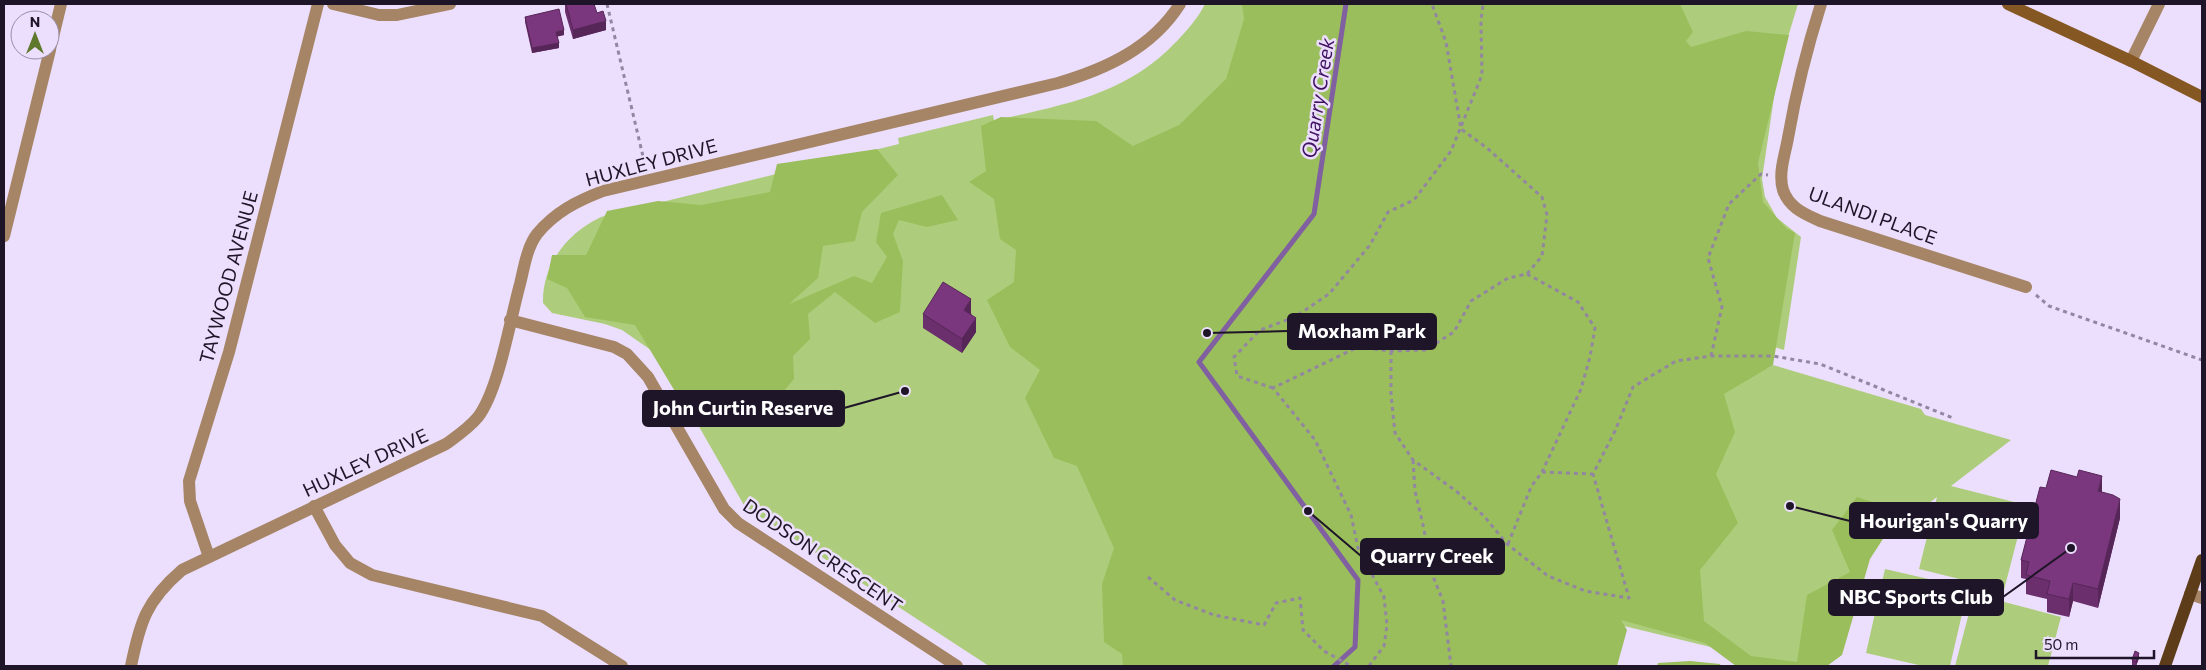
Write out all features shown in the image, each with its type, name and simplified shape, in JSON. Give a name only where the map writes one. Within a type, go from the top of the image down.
[{"type":"main road","points":[[2008,4],[2132,61],[2202,97]]},
{"type":"main road","points":[[2165,666],[2196,596],[2202,560]]},
{"type":"street","name":"TAYWOOD AVENUE","points":[[209,557],[190,501],[189,481],[229,352],[318,4]]},
{"type":"street","points":[[333,4],[378,15],[398,15],[450,4]]},
{"type":"street","name":"HUXLEY DRIVE","points":[[131,666],[142,620],[152,602],[167,583],[182,570],[446,444],[464,431],[478,417],[494,384],[527,256],[536,236],[553,218],[572,203],[603,191],[1092,74],[1122,59],[1149,39],[1170,19],[1180,4]]},
{"type":"street","name":"ULANDI PLACE","points":[[1821,4],[1794,100],[1781,176],[1784,192],[1791,204],[1804,214],[2026,287]]},
{"type":"street","points":[[2132,61],[2159,4]]},
{"type":"street","points":[[4,236],[47,60]]},
{"type":"street","name":"DODSON CRESCENT","points":[[510,320],[614,347],[627,354],[648,377],[724,509],[738,523],[957,666]]},
{"type":"street","points":[[314,506],[340,551],[350,563],[372,575],[542,616],[622,666]]},
{"type":"path","points":[[607,4],[648,180]]},
{"type":"path","points":[[1432,4],[1446,42],[1461,129],[1487,148],[1542,197],[1547,215],[1542,256],[1528,274]]},
{"type":"path","points":[[1369,666],[1384,646],[1387,625],[1384,597],[1358,548],[1350,515],[1315,440],[1273,388],[1237,376],[1234,357],[1260,330],[1295,317],[1329,294],[1370,245],[1388,212],[1414,200],[1451,151],[1482,75],[1481,21],[1483,4]]},
{"type":"path","points":[[1711,356],[1722,307],[1708,258],[1729,204],[1761,174],[1781,176]]},
{"type":"path","points":[[1273,388],[1358,347],[1391,351],[1425,350],[1454,332],[1471,301],[1508,278],[1528,274],[1578,302],[1595,328],[1590,357],[1581,389],[1542,472],[1531,487],[1508,544]]},
{"type":"path","points":[[2026,287],[2049,306],[2202,360]]},
{"type":"path","points":[[1391,351],[1391,395],[1395,433],[1413,460],[1463,497],[1484,516],[1508,544],[1548,576],[1585,591],[1629,598],[1593,474],[1615,431],[1632,387],[1676,361],[1711,356],[1773,356],[1820,364],[1953,418]]},
{"type":"path","points":[[1413,460],[1415,491],[1424,529],[1430,569],[1443,602],[1451,666]]},
{"type":"path","points":[[1542,472],[1593,474]]},
{"type":"path","points":[[1148,577],[1175,600],[1214,615],[1264,625],[1276,603],[1300,598],[1303,630],[1324,651],[1351,666]]},
{"type":"green space","points":[[1205,4],[1798,4],[1778,70],[1762,179],[1765,197],[1777,218],[1801,237],[1784,350],[1748,339],[1766,369],[1773,365],[1921,409],[1925,415],[2011,440],[1951,486],[2026,505],[2004,590],[1919,569],[1937,497],[1874,545],[1824,666],[1789,666],[1624,626],[1614,666],[989,666],[745,507],[658,355],[622,330],[605,324],[552,313],[543,303],[547,276],[559,252],[577,232],[601,217],[899,144],[898,138],[993,115],[994,121],[1069,103],[1092,95],[1115,86],[1157,60],[1189,28]]},
{"type":"green space","points":[[1242,4],[1680,4],[1693,32],[1686,41],[1691,47],[1746,31],[1789,35],[1758,163],[1763,202],[1786,228],[1795,233],[1773,365],[1724,394],[1735,432],[1716,474],[1738,523],[1700,570],[1704,621],[1751,656],[1797,662],[1807,595],[1850,572],[1832,530],[1857,497],[1912,515],[1890,528],[1870,559],[1842,655],[1827,666],[1736,666],[1705,643],[1621,620],[1627,630],[1617,666],[1123,666],[1122,654],[1104,642],[1102,584],[1114,548],[1077,466],[1054,458],[1025,398],[1040,370],[1010,347],[987,300],[1014,282],[1016,250],[1000,239],[994,199],[969,182],[986,171],[981,126],[1001,117],[1096,121],[1133,146],[1179,125],[1226,79],[1244,19]]},
{"type":"green space","points":[[877,149],[898,175],[862,212],[855,241],[823,246],[818,278],[789,304],[854,276],[872,283],[887,257],[876,242],[881,213],[942,195],[958,220],[927,227],[899,220],[893,234],[903,261],[900,312],[875,323],[835,292],[808,314],[810,339],[793,356],[794,379],[776,400],[740,409],[685,408],[635,325],[585,317],[567,288],[547,279],[552,255],[586,255],[607,211],[658,201],[701,205],[770,192],[777,164]]},
{"type":"green space","points":[[1885,569],[1968,588],[1950,666],[1923,666],[1866,653]]},
{"type":"green space","points":[[1974,594],[2061,617],[2048,666],[1955,666]]},
{"type":"green space","points":[[1690,661],[1720,664],[1721,666],[1657,666],[1658,663]]},
{"type":"building","points":[[566,4],[594,4],[597,13],[603,11],[606,21],[573,30]]},
{"type":"building","points":[[559,9],[564,30],[556,32],[559,43],[532,48],[525,17]]},
{"type":"building","points":[[943,282],[971,299],[964,310],[976,318],[962,339],[923,314]]},
{"type":"building","points":[[2051,470],[2077,477],[2079,470],[2102,476],[2098,491],[2120,499],[2098,589],[2073,583],[2069,599],[2047,594],[2050,581],[2026,575],[2029,562],[2021,560],[2040,487],[2046,488]]},
{"type":"building","points":[[2135,651],[2139,653],[2136,662],[2132,660]]},
{"type":"waterway","name":"Quarry Creek","points":[[1334,666],[1355,647],[1358,580],[1199,362],[1314,214],[1346,4]]},
{"type":"place","name":"Moxham Park","points":[[1207,333]]},
{"type":"place","name":"John Curtin Reserve","points":[[905,391]]},
{"type":"place","name":"Hourigan's Quarry","points":[[1790,506]]},
{"type":"place","name":"Quarry Creek","points":[[1308,511]]},
{"type":"place","name":"NBC Sports Club","points":[[2071,548]]}]
